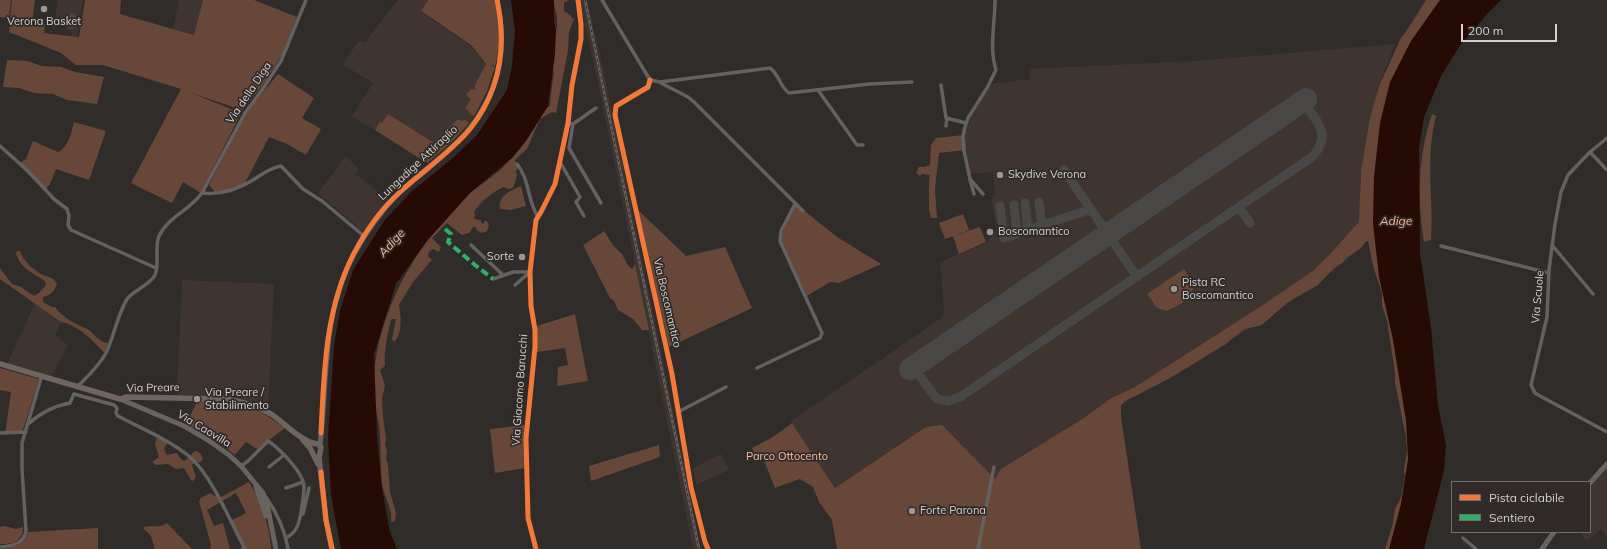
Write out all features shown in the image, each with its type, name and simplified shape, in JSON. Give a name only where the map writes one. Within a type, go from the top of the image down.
[{"type":"main road","name":"Via Preare","points":[[0,364],[120,399],[126,397],[142,397],[218,398],[234,400],[251,405],[269,413],[315,448]]},
{"type":"main road","name":"Lungadige Attiraglio","points":[[315,448],[321,472],[326,520],[332,549]]},
{"type":"street","name":"Via della Diga","points":[[78,386],[101,361],[128,298],[150,281],[155,275],[159,236],[175,217],[194,203],[202,193],[236,127],[281,61],[306,0]]},
{"type":"street","name":"Lungadige Attiraglio","points":[[315,448],[321,433],[324,379],[330,326],[340,285],[364,236],[388,204],[464,134],[481,112],[491,93],[501,60],[502,32],[497,0]]},
{"type":"street","name":"Via Giacomo Barucchi","points":[[578,0],[581,39],[572,85],[569,148],[601,203]]},
{"type":"street","points":[[602,0],[650,80],[660,82],[688,97],[694,102],[803,211]]},
{"type":"street","points":[[974,194],[964,151],[963,136],[966,123],[996,70],[993,48],[995,0]]},
{"type":"street","points":[[660,82],[770,68],[773,70],[784,88],[790,93],[870,84],[912,82]]},
{"type":"street","name":"Via Boscomantico","points":[[650,80],[648,87],[616,106],[615,115],[666,344],[691,487],[708,549]]},
{"type":"street","points":[[941,85],[947,118],[946,126]]},
{"type":"street","points":[[818,90],[857,145],[863,145]]},
{"type":"street","points":[[570,123],[596,108]]},
{"type":"street","points":[[947,118],[966,123]]},
{"type":"street","name":"Via Giacomo Barucchi","points":[[536,549],[528,518],[526,438],[535,347],[535,330],[531,306],[530,272],[536,220],[555,184],[570,123]]},
{"type":"street","name":"Via Scuole","points":[[1607,138],[1590,152],[1568,174],[1562,192],[1552,245],[1547,317],[1531,385],[1532,389],[1540,396],[1607,432]]},
{"type":"street","points":[[0,146],[28,171],[54,198],[68,209],[68,224],[71,230],[156,268]]},
{"type":"street","points":[[1590,152],[1607,170]]},
{"type":"street","points":[[560,162],[580,197],[576,202],[584,216]]},
{"type":"street","points":[[517,164],[526,176],[533,206],[538,217]]},
{"type":"street","points":[[202,193],[223,193],[232,191],[254,180],[268,170],[281,166],[303,189],[322,201],[364,236]]},
{"type":"street","points":[[970,179],[983,194]]},
{"type":"street","points":[[756,368],[822,336],[822,333],[780,241],[781,231],[795,204]]},
{"type":"street","points":[[471,245],[502,275]]},
{"type":"street","points":[[1552,245],[1593,294]]},
{"type":"street","points":[[1441,246],[1549,273]]},
{"type":"street","points":[[493,279],[513,272],[530,272]]},
{"type":"street","points":[[515,285],[530,272]]},
{"type":"street","points":[[0,547],[11,546],[25,538],[26,531],[21,453],[22,443],[42,376]]},
{"type":"street","points":[[678,412],[726,387]]},
{"type":"street","points":[[27,425],[44,411],[70,403],[74,394],[114,405],[117,408],[116,413],[118,416],[164,440],[191,458],[203,472],[215,491],[245,549]]},
{"type":"street","name":"Via Caovilla","points":[[120,399],[184,426],[208,440],[241,466],[263,493],[278,516],[286,538],[288,549]]},
{"type":"street","points":[[0,433],[26,432]]},
{"type":"street","points":[[241,466],[268,441],[284,455],[304,482],[300,518]]},
{"type":"street","points":[[269,467],[284,455]]},
{"type":"street","points":[[1591,482],[1607,464]]},
{"type":"street","points":[[978,549],[994,467]]},
{"type":"street","points":[[253,481],[260,497],[276,548]]},
{"type":"street","points":[[286,488],[304,482]]},
{"type":"street","points":[[286,538],[294,533],[303,513],[309,488]]},
{"type":"street","points":[[263,493],[267,504],[269,520],[276,548]]},
{"type":"street","points":[[269,520],[278,516]]},
{"type":"street","points":[[1542,549],[1553,533]]},
{"type":"street","points":[[1463,538],[1476,549]]},
{"type":"shaded area","points":[[58,0],[83,0],[77,37],[71,36],[72,31],[66,30],[67,26],[54,24]]},
{"type":"shaded area","points":[[179,0],[203,0],[195,35],[173,29]]},
{"type":"shaded area","points":[[398,0],[427,0],[421,12],[471,46],[485,64],[495,67],[487,91],[478,110],[468,125],[451,143],[427,163],[352,116],[373,83],[342,64],[359,41],[365,42]]},
{"type":"shaded area","points":[[579,0],[587,0],[605,77],[701,549],[693,549],[597,78]]},
{"type":"shaded area","points":[[1395,44],[1378,88],[1360,178],[1361,208],[1365,245],[1313,287],[1181,372],[1120,405],[1008,525],[836,489],[791,421],[940,319],[944,308],[940,262],[986,243],[998,228],[998,222],[996,222],[993,212],[992,196],[995,195],[993,172],[970,174],[965,147],[965,134],[969,121],[991,84],[1030,79],[1029,69],[1194,61]]},
{"type":"shaded area","points":[[345,156],[359,168],[355,174],[388,199],[363,231],[318,194]]},
{"type":"shaded area","points":[[182,280],[274,284],[268,410],[241,398],[220,395],[177,395]]},
{"type":"shaded area","points":[[35,303],[61,322],[55,335],[68,345],[52,376],[7,364]]},
{"type":"shaded area","points":[[721,454],[729,470],[696,485],[693,468]]},
{"type":"shaded area","points":[[1607,465],[1607,538],[1602,529],[1586,541],[1581,533],[1591,533],[1591,486]]},
{"type":"green space","points":[[0,0],[11,0],[9,18],[0,17]]},
{"type":"green space","points":[[12,0],[35,0],[32,22],[10,20]]},
{"type":"green space","points":[[85,0],[121,0],[120,14],[194,35],[203,0],[254,0],[297,17],[282,55],[262,86],[242,110],[191,93],[241,113],[201,193],[183,182],[172,203],[131,183],[181,89],[103,65],[76,65],[61,53],[9,32],[10,21],[45,24],[44,33],[79,37]]},
{"type":"green space","points":[[428,0],[494,0],[499,25],[499,50],[495,66],[490,65],[495,67],[487,91],[474,116],[465,109],[471,99],[466,95],[471,89],[474,90],[476,88],[474,87],[486,64],[471,45],[421,11]]},
{"type":"green space","points":[[553,0],[569,0],[564,3],[564,11],[574,19],[569,32],[568,51],[556,113],[552,112],[540,119],[527,149],[515,160],[518,168],[516,171],[517,176],[513,188],[508,189],[504,187],[495,191],[483,201],[474,212],[474,219],[481,220],[481,223],[483,224],[487,221],[489,226],[487,231],[478,231],[474,226],[469,233],[462,235],[447,223],[432,238],[441,247],[439,252],[433,249],[429,252],[428,256],[432,260],[413,282],[399,305],[401,320],[400,330],[394,342],[392,339],[396,319],[391,320],[386,343],[385,366],[380,370],[385,386],[382,398],[386,439],[385,445],[387,451],[386,459],[388,464],[390,492],[396,513],[395,522],[391,521],[391,512],[382,484],[380,433],[374,386],[375,364],[386,318],[406,275],[432,235],[463,199],[500,170],[511,159],[527,138],[545,109],[550,106],[554,74],[554,37],[557,27],[557,17]]},
{"type":"green space","name":"Parco Ottocento","points":[[1426,0],[1449,0],[1424,32],[1404,410],[1413,439],[1393,549],[1385,549],[1392,527],[1395,509],[1401,497],[1405,476],[1404,470],[1407,451],[1406,437],[1395,382],[1387,321],[1382,305],[1382,293],[1373,266],[1368,241],[1366,241],[1361,248],[1334,268],[1318,285],[1288,302],[1263,324],[1244,329],[1226,344],[1170,378],[1125,401],[1121,406],[1121,417],[1141,549],[837,549],[832,520],[819,502],[813,487],[800,479],[775,488],[763,458],[757,458],[752,448],[773,437],[792,423],[835,488],[926,427],[942,425],[995,479],[1001,469],[1084,418],[1110,399],[1135,387],[1266,303],[1314,270],[1359,222],[1361,171],[1370,118],[1379,86],[1401,38]]},
{"type":"green space","points":[[7,60],[27,61],[42,66],[61,67],[75,72],[104,77],[97,104],[67,100],[53,94],[34,93],[19,88],[3,87]]},
{"type":"green space","points":[[278,74],[314,98],[302,118],[321,129],[306,155],[287,144],[269,137],[245,183],[232,190],[215,192],[209,185],[245,114]]},
{"type":"green space","points":[[388,114],[434,143],[458,119],[461,121],[465,120],[469,123],[451,143],[427,163],[375,130]]},
{"type":"green space","points":[[1432,114],[1436,116],[1430,163],[1432,209],[1431,240],[1424,242],[1420,210],[1421,162],[1427,130]]},
{"type":"green space","points":[[74,122],[106,131],[89,180],[56,169],[50,184],[45,191],[18,164],[26,159],[33,141],[58,152],[62,150],[69,139]]},
{"type":"green space","points":[[964,135],[966,150],[939,153],[935,189],[937,218],[931,218],[929,210],[930,175],[922,174],[920,176],[916,173],[919,167],[930,165],[931,145],[936,138]]},
{"type":"green space","points":[[521,186],[526,206],[511,210],[500,209],[501,200],[503,197]]},
{"type":"green space","points":[[796,204],[837,237],[881,264],[839,283],[830,282],[807,296],[781,240],[783,231]]},
{"type":"green space","points":[[638,210],[686,256],[725,247],[752,308],[669,347]]},
{"type":"green space","points":[[963,214],[969,230],[945,239],[939,223]]},
{"type":"green space","points":[[980,227],[986,242],[959,254],[953,236]]},
{"type":"green space","points":[[604,231],[632,269],[635,264],[649,330],[642,330],[633,319],[618,310],[614,301],[610,298],[583,245]]},
{"type":"green space","points":[[20,251],[23,258],[32,267],[41,274],[52,278],[57,284],[52,293],[43,297],[43,302],[55,307],[68,319],[88,330],[102,341],[108,343],[104,353],[78,329],[61,322],[0,279],[0,268],[12,284],[21,287],[34,296],[46,285],[45,281],[23,266],[17,257],[16,252]]},
{"type":"green space","name":"Pista RC Boscomantico","points":[[1184,269],[1194,284],[1191,294],[1185,301],[1167,311],[1157,308],[1147,294]]},
{"type":"green space","points":[[575,314],[588,381],[557,386],[558,367],[568,365],[565,348],[537,352],[537,326]]},
{"type":"green space","points":[[0,368],[39,379],[22,433],[5,434],[11,392],[0,390]]},
{"type":"green space","points":[[198,400],[234,403],[254,409],[285,428],[257,449],[246,442],[235,455],[215,440],[186,424]]},
{"type":"green space","points":[[525,425],[525,468],[495,473],[490,429]]},
{"type":"green space","points":[[158,435],[166,440],[167,444],[164,449],[167,455],[177,453],[184,461],[195,451],[202,456],[203,460],[198,463],[197,461],[192,465],[196,477],[193,481],[184,468],[176,469],[168,464],[156,465],[152,462],[159,457],[155,444]]},
{"type":"green space","points":[[659,445],[660,457],[591,481],[589,466]]},
{"type":"green space","points":[[249,482],[264,514],[269,532],[271,549],[240,549],[242,546],[230,521],[246,513],[236,493],[207,510],[214,526],[223,523],[230,549],[210,549],[211,545],[199,501],[201,498],[210,493],[219,498]]},
{"type":"green space","points":[[167,523],[192,549],[155,549],[151,536],[143,528],[149,526],[161,526]]},
{"type":"green space","points":[[5,526],[16,529],[23,527],[23,532],[19,539],[13,543],[0,544],[0,527]]},
{"type":"green space","points":[[98,528],[98,549],[0,549],[13,547],[21,543],[24,541],[28,532]]},
{"type":"water","name":"Adige","points":[[511,0],[554,0],[554,21],[556,31],[555,54],[548,106],[526,141],[513,157],[471,192],[426,242],[396,284],[374,354],[377,435],[382,488],[390,532],[397,549],[341,549],[331,495],[328,438],[334,345],[340,311],[353,270],[384,221],[411,192],[455,156],[477,135],[507,90],[512,66],[515,31]]},
{"type":"water","name":"Adige","points":[[1440,0],[1501,0],[1459,47],[1441,76],[1424,117],[1419,148],[1420,253],[1431,328],[1438,406],[1446,445],[1444,470],[1424,549],[1389,549],[1401,504],[1408,459],[1406,421],[1393,340],[1379,277],[1373,223],[1374,177],[1380,123],[1390,82],[1411,41]]},
{"type":"taxiway","points":[[71,24],[72,18]]},
{"type":"taxiway","points":[[913,367],[937,399],[948,401],[960,397],[1312,157],[1321,142],[1321,128],[1303,102]]},
{"type":"taxiway","points":[[1064,170],[1137,277]]},
{"type":"taxiway","points":[[1039,202],[1042,225]]},
{"type":"taxiway","points":[[1025,203],[1028,230]]},
{"type":"taxiway","points":[[1014,205],[1017,234]]},
{"type":"taxiway","points":[[1000,206],[1004,238],[1091,209]]},
{"type":"taxiway","points":[[1239,207],[1250,223]]},
{"type":"runway","points":[[910,369],[1306,99]]},
{"type":"railway","points":[[585,0],[699,549]]},
{"type":"marked path","points":[[445,229],[451,234],[448,242],[493,279]]},
{"type":"cycle path","points":[[321,433],[325,364],[331,320],[344,276],[358,246],[380,213],[400,192],[454,146],[470,129],[480,114],[494,84],[501,51],[500,17],[497,0]]},
{"type":"cycle path","points":[[536,549],[528,518],[526,438],[535,347],[535,330],[531,306],[530,272],[536,220],[555,184],[568,123],[572,85],[581,39],[578,0]]},
{"type":"cycle path","points":[[650,80],[648,87],[616,106],[615,115],[672,374],[691,487],[708,549]]},
{"type":"cycle path","points":[[321,472],[326,520],[332,549]]},
{"type":"place","name":"Verona Basket","points":[[44,9]]},
{"type":"place","name":"Skydive Verona","points":[[1000,175]]},
{"type":"place","name":"Boscomantico","points":[[990,232]]},
{"type":"place","name":"Sorte","points":[[522,257]]},
{"type":"place","name":"Pista RC Boscomantico","points":[[1174,289]]},
{"type":"place","name":"Via Preare / Stabilimento","points":[[197,399]]},
{"type":"place","name":"Forte Parona","points":[[912,511]]}]
